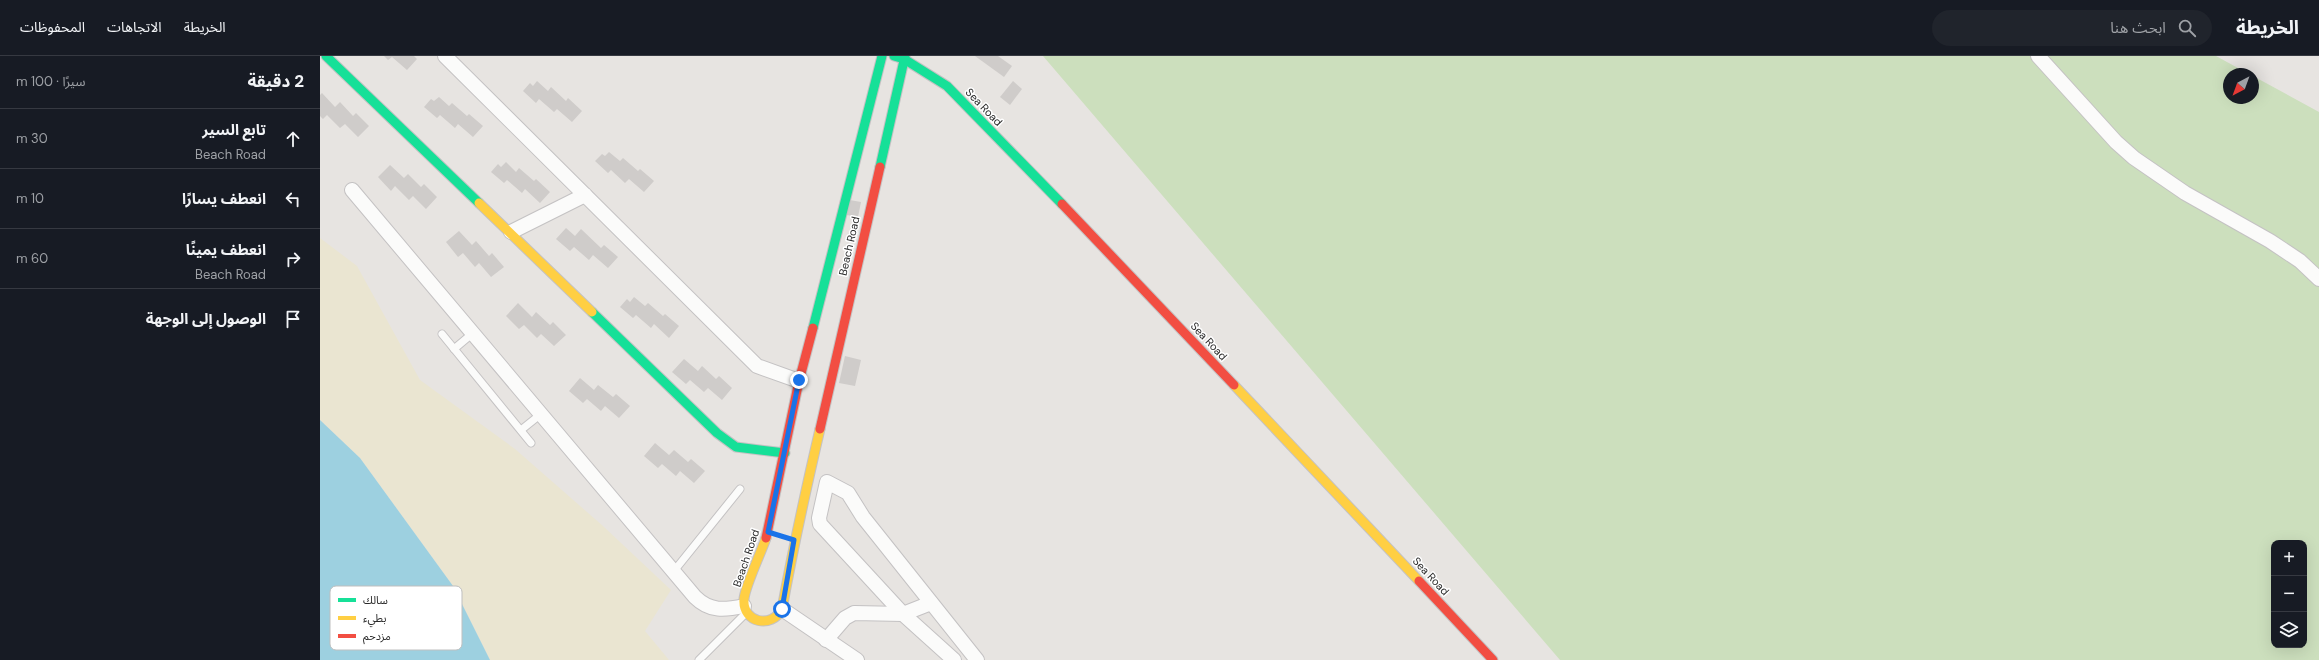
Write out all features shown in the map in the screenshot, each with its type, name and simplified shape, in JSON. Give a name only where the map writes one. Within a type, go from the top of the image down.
[{"type":"street","points":[[326,56],[730,443],[736,447],[785,453]]},
{"type":"street","points":[[445,56],[758,366],[799,380]]},
{"type":"street","name":"Beach Road","points":[[745,609],[744,599],[782,505],[785,453],[799,380],[882,56]]},
{"type":"street","name":"Sea Road","points":[[894,56],[905,58],[940,80],[952,92],[1129,273],[1493,660]]},
{"type":"street","points":[[2038,56],[2116,142],[2134,158],[2185,193],[2270,241],[2300,261],[2319,279]]},
{"type":"street","name":"Beach Road","points":[[782,609],[791,539],[803,511],[814,454],[905,58]]},
{"type":"street","points":[[352,190],[695,597],[707,606],[722,610],[745,609],[750,617],[762,623],[774,619],[782,609],[857,660]]},
{"type":"street","points":[[511,232],[585,195]]},
{"type":"street","points":[[954,660],[903,614],[820,524],[819,518],[827,482],[848,493],[863,517],[931,604],[966,644],[977,660]]},
{"type":"street","points":[[782,505],[803,511]]},
{"type":"street","points":[[826,640],[846,618],[854,613],[903,614],[931,604]]},
{"type":"lane","points":[[454,349],[473,333]]},
{"type":"lane","points":[[442,334],[531,443]]},
{"type":"lane","points":[[521,430],[541,414]]},
{"type":"lane","points":[[674,571],[740,489]]},
{"type":"lane","points":[[698,660],[745,609]]},
{"type":"green space","points":[[1043,56],[2216,56],[2238,68],[2223,68],[2223,104],[2259,104],[2259,79],[2319,112],[2319,660],[1560,660]]},
{"type":"sand","points":[[320,238],[357,266],[420,380],[515,449],[603,526],[671,590],[645,631],[669,660],[490,660],[462,604],[462,586],[453,586],[360,458],[320,420]]},
{"type":"water","points":[[320,420],[360,458],[453,586],[330,586],[330,650],[462,650],[462,604],[490,660],[320,660]]},
{"type":"building","points":[[384,56],[414,56],[417,59],[407,70],[392,57],[388,60]]},
{"type":"building","points":[[975,56],[998,56],[1012,66],[1004,77]]},
{"type":"building","points":[[537,81],[548,91],[551,87],[566,101],[568,98],[582,111],[572,122],[557,109],[554,112],[539,99],[536,103],[523,91],[530,83],[533,86]]},
{"type":"building","points":[[1013,81],[1022,89],[1010,105],[1000,97]]},
{"type":"building","points":[[322,93],[335,107],[340,102],[353,116],[356,113],[369,126],[358,137],[345,124],[340,128],[327,115],[323,119],[320,116],[320,95]]},
{"type":"building","points":[[439,97],[449,106],[452,103],[467,116],[469,114],[483,126],[473,137],[458,124],[455,128],[440,115],[437,118],[424,107],[431,99],[434,101]]},
{"type":"building","points":[[609,152],[620,161],[623,158],[638,171],[640,169],[654,181],[644,192],[629,179],[625,183],[611,170],[608,173],[595,161],[602,154],[605,156]]},
{"type":"building","points":[[506,162],[516,172],[519,168],[534,181],[536,179],[550,192],[540,203],[525,189],[522,193],[507,180],[504,183],[491,172],[498,164],[501,167]]},
{"type":"building","points":[[390,165],[404,178],[408,174],[421,187],[424,184],[437,197],[426,209],[413,196],[409,200],[395,186],[391,191],[378,177]]},
{"type":"building","points":[[844,199],[861,202],[858,217],[841,214]]},
{"type":"building","points":[[566,228],[575,236],[581,229],[601,248],[604,245],[618,257],[608,268],[593,255],[589,260],[574,247],[570,251],[556,239]]},
{"type":"building","points":[[459,231],[472,245],[476,241],[489,256],[492,253],[504,267],[491,277],[479,263],[475,267],[463,253],[458,257],[446,242]]},
{"type":"building","points":[[634,297],[645,306],[648,303],[663,316],[665,314],[679,326],[669,338],[654,324],[651,328],[636,315],[633,318],[620,307],[627,299],[630,302]]},
{"type":"building","points":[[518,303],[532,317],[536,312],[550,325],[553,322],[566,335],[554,346],[541,334],[537,338],[524,325],[519,329],[506,316]]},
{"type":"building","points":[[845,356],[861,360],[855,386],[839,383]]},
{"type":"building","points":[[684,359],[698,371],[702,366],[716,379],[719,376],[732,388],[722,400],[708,388],[704,392],[690,380],[686,384],[672,372]]},
{"type":"building","points":[[580,378],[594,390],[598,385],[613,397],[616,394],[630,406],[619,418],[605,406],[601,411],[587,399],[583,403],[569,391]]},
{"type":"building","points":[[655,443],[669,455],[674,450],[688,462],[691,459],[705,471],[694,483],[680,471],[676,476],[662,464],[658,468],[644,456]]},
{"type":"traffic: fast","points":[[326,56],[479,203]]},
{"type":"traffic: fast","points":[[813,328],[882,56]]},
{"type":"traffic: fast","points":[[894,56],[904,59],[947,86],[1062,204]]},
{"type":"traffic: fast","points":[[880,167],[905,56]]},
{"type":"traffic: fast","points":[[592,312],[717,433],[736,447],[785,453]]},
{"type":"traffic: slow","points":[[479,203],[592,312]]},
{"type":"traffic: slow","points":[[1234,385],[1419,581]]},
{"type":"traffic: slow","points":[[766,538],[750,578],[744,599],[748,614],[753,618],[765,621],[772,619],[782,609],[820,429]]},
{"type":"traffic: jam","points":[[820,429],[880,167]]},
{"type":"traffic: jam","points":[[1062,204],[1234,385]]},
{"type":"traffic: jam","points":[[766,538],[799,381],[813,328]]},
{"type":"traffic: jam","points":[[1419,581],[1493,660]]},
{"type":"route","points":[[782,609],[794,540],[768,532],[799,380]]}]
